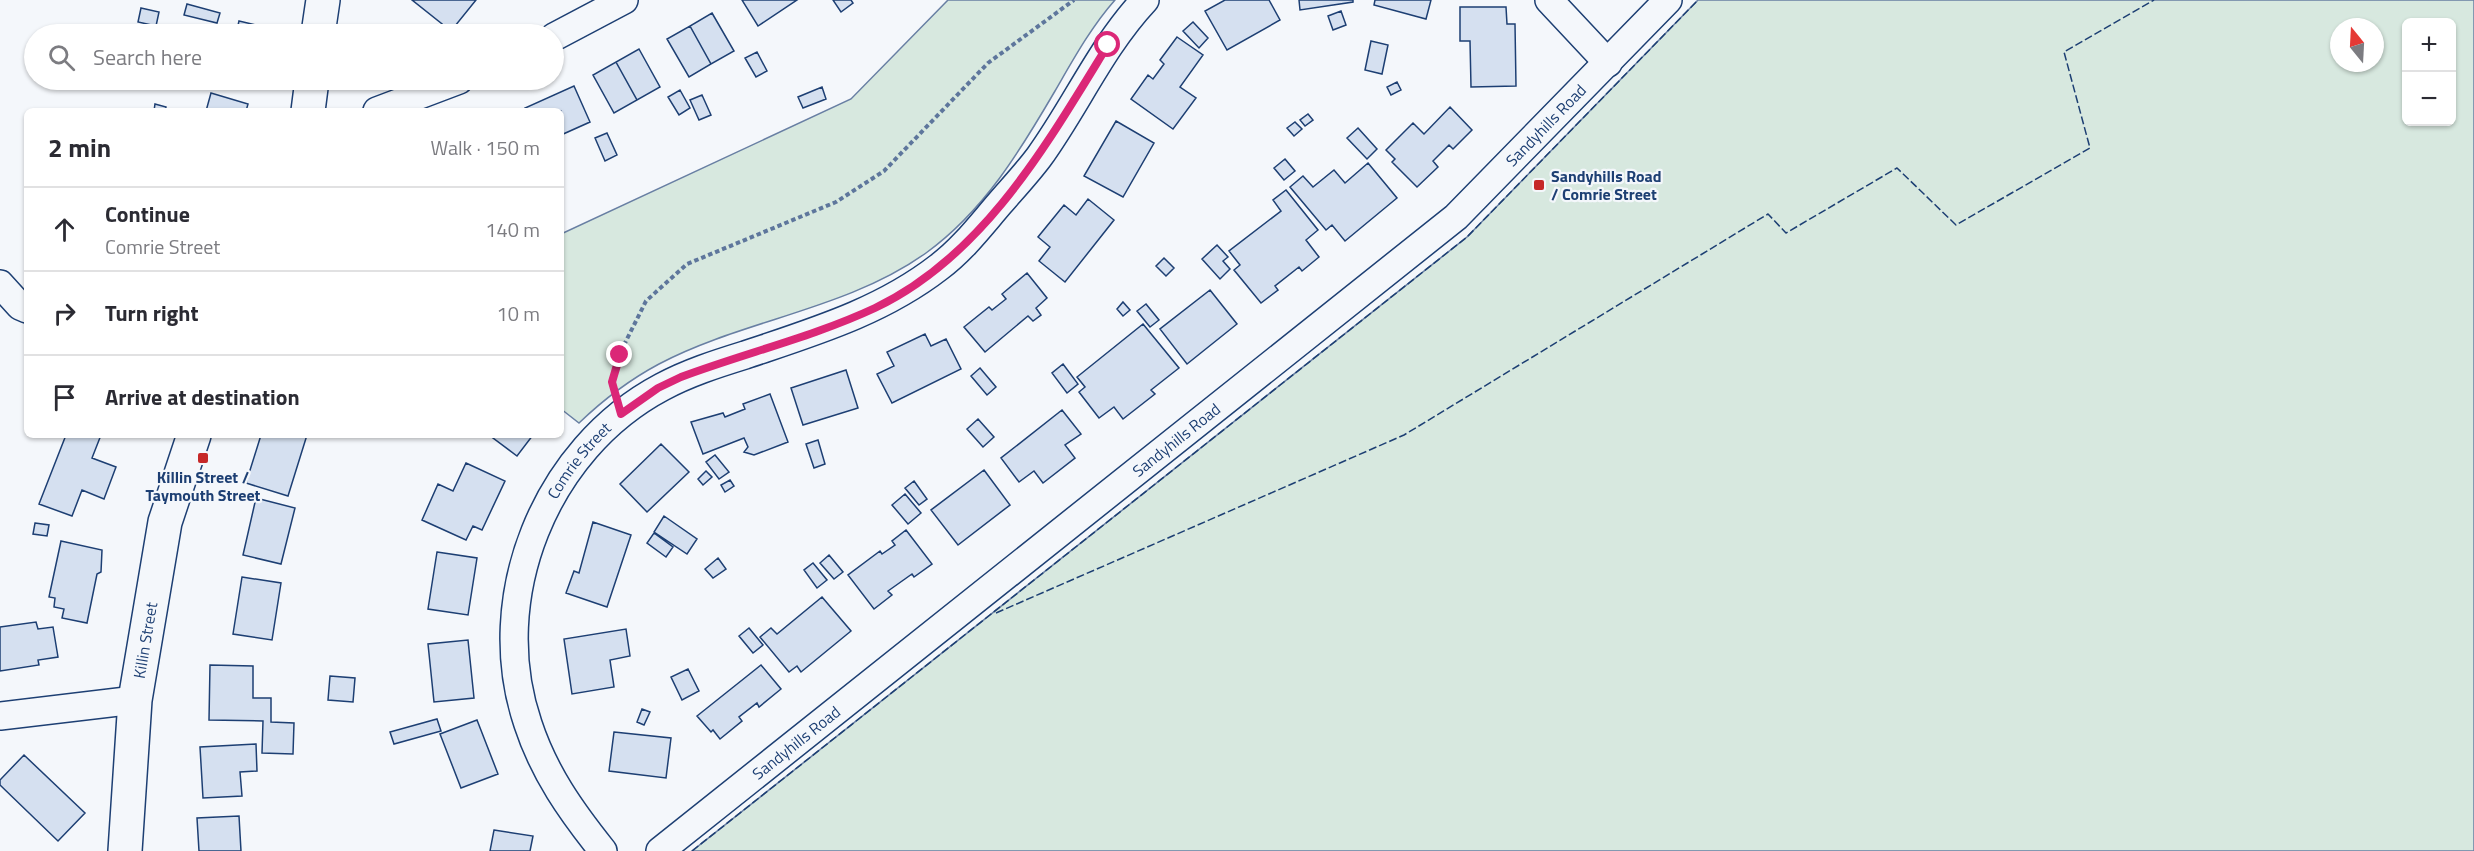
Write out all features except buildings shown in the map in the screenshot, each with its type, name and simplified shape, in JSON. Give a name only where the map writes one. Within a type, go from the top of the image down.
[{"type":"main road","points":[[319,24],[323,0]]},
{"type":"main road","points":[[308,108],[311,90]]},
{"type":"main road","name":"Killin Street","points":[[125,851],[135,700],[165,522],[193,438]]},
{"type":"street","points":[[564,32],[624,0]]},
{"type":"street","name":"Comrie Street","points":[[603,851],[562,797],[535,743],[521,699],[515,618],[520,577],[531,538],[546,505],[574,461],[621,414],[658,388],[681,377],[875,308],[940,267],[959,251],[1038,158],[1108,45],[1145,0]]},
{"type":"street","points":[[1549,0],[1608,63]]},
{"type":"street","name":"Sandyhills Road","points":[[660,851],[1438,233],[1479,196],[1668,0]]},
{"type":"street","points":[[385,108],[433,90]]},
{"type":"street","points":[[0,284],[24,308]]},
{"type":"street","points":[[0,716],[135,700]]},
{"type":"path","points":[[621,414],[612,382],[620,355],[646,301],[687,264],[836,202],[884,171],[988,63],[1074,0]]},
{"type":"shaded area","points":[[948,0],[1115,0],[1090,32],[1028,136],[999,179],[966,218],[926,253],[863,288],[726,336],[659,364],[617,391],[579,423],[564,411],[564,233],[851,99]]},
{"type":"shaded area","points":[[1698,0],[2474,0],[2474,851],[692,851],[1467,237]]},
{"type":"fence","points":[[692,851],[1467,237],[1698,0]]},
{"type":"fence","points":[[996,613],[1404,435],[1768,214],[1786,233],[1897,168],[1956,225],[2090,148],[2064,52],[2154,0]]},
{"type":"place","name":"Sandyhills Road / Comrie Street","points":[[1539,185]]},
{"type":"place","name":"Killin Street / Taymouth Street","points":[[203,458]]},
{"type":"route","points":[[620,355],[612,382],[621,414],[658,388],[681,377],[854,317],[898,296],[959,251],[1038,158],[1108,45]]}]
